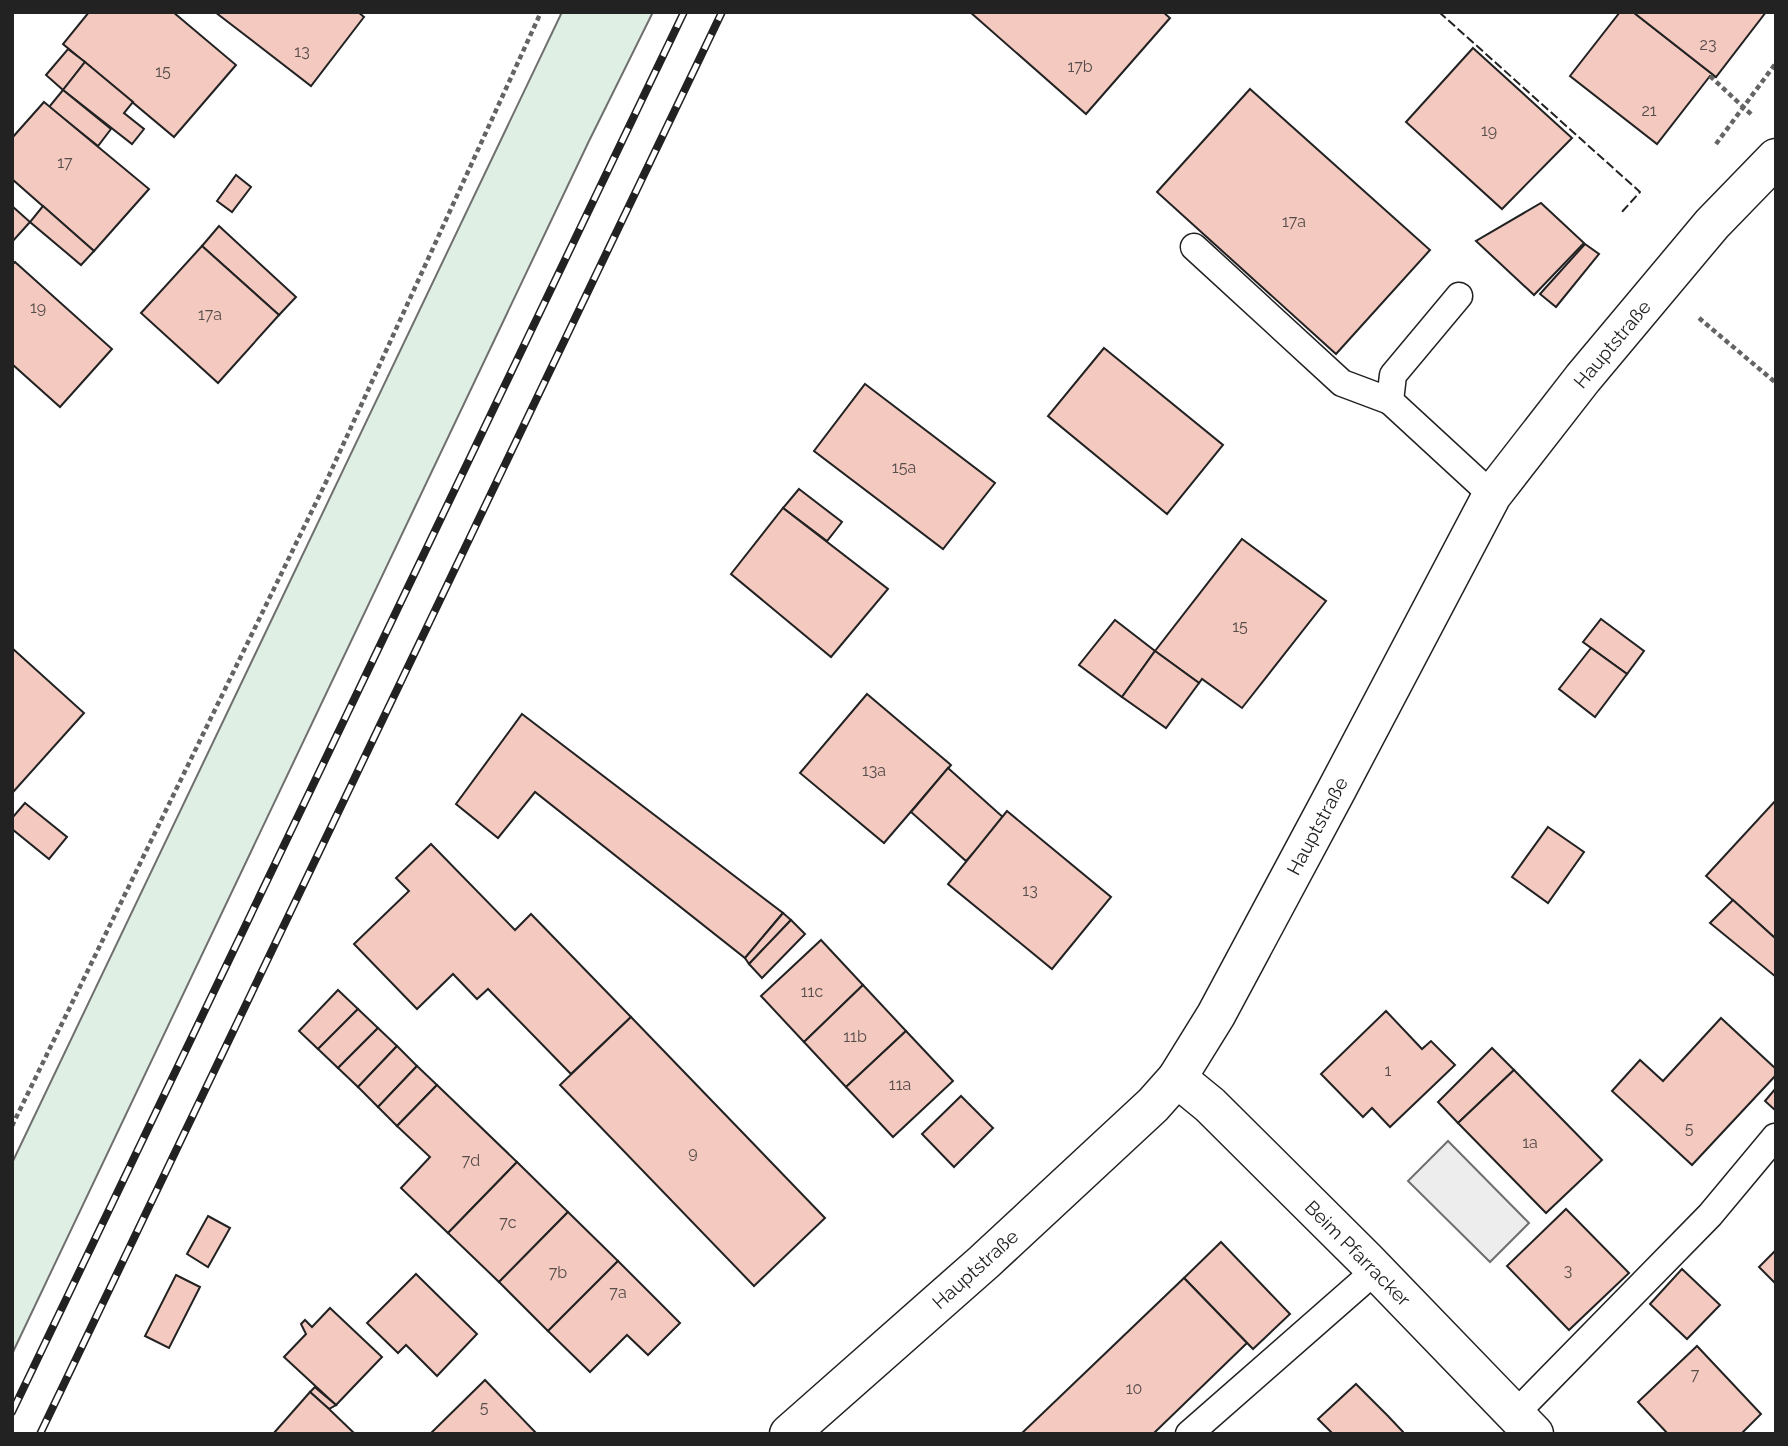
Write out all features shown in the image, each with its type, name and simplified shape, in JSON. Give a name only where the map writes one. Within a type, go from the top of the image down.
[{"type":"street","name":"Hauptstraße","points":[[789,1434],[984,1262],[1153,1105],[1177,1078],[1216,1015],[1492,495],[1583,378],[1712,224],[1776,158]]},
{"type":"street","name":"Beim Pfarracker","points":[[1177,1078],[1210,1105],[1376,1270],[1524,1424]]},
{"type":"lane","points":[[1194,247],[1342,383],[1390,401],[1492,495]]},
{"type":"lane","points":[[1390,401],[1393,375],[1459,296]]},
{"type":"lane","points":[[1524,1424],[1710,1215],[1775,1137]]},
{"type":"lane","points":[[1189,1434],[1376,1270]]},
{"type":"path","points":[[12,1126],[326,482],[541,12]]},
{"type":"path","points":[[1713,148],[1776,63]]},
{"type":"path","points":[[1710,76],[1731,95]]},
{"type":"path","points":[[1696,315],[1776,383]]},
{"type":"green space","points":[[562,12],[653,12],[589,141],[12,1354],[12,1163]]},
{"type":"shaded area","points":[[1448,1141],[1529,1223],[1490,1262],[1408,1181]]},
{"type":"building","points":[[89,12],[173,12],[236,65],[174,137],[63,44]]},
{"type":"building","points":[[215,12],[358,12],[364,17],[311,86]]},
{"type":"building","points":[[970,12],[1163,12],[1170,18],[1086,114]]},
{"type":"building","points":[[1620,12],[1633,12],[1716,77],[1710,76],[1657,144],[1570,76]]},
{"type":"building","points":[[1633,12],[1766,12],[1716,77]]},
{"type":"building","points":[[1473,48],[1572,138],[1502,209],[1406,122]]},
{"type":"building","points":[[68,49],[85,62],[63,90],[46,75]]},
{"type":"building","points":[[85,62],[133,102],[124,113],[144,129],[132,144],[63,90]]},
{"type":"building","points":[[1250,89],[1430,250],[1336,354],[1157,192]]},
{"type":"building","points":[[63,90],[111,129],[98,146],[49,107]]},
{"type":"building","points":[[44,102],[149,189],[94,251],[12,179],[12,138]]},
{"type":"building","points":[[236,175],[251,187],[232,212],[217,201]]},
{"type":"building","points":[[1541,203],[1584,243],[1534,295],[1476,241]]},
{"type":"building","points":[[12,206],[30,222],[12,242]]},
{"type":"building","points":[[43,206],[94,251],[81,265],[30,222]]},
{"type":"building","points":[[219,226],[296,297],[279,315],[202,246]]},
{"type":"building","points":[[1585,244],[1599,254],[1556,307],[1540,294]]},
{"type":"building","points":[[202,246],[279,315],[218,383],[141,313]]},
{"type":"building","points":[[15,262],[112,349],[60,407],[12,364],[12,265]]},
{"type":"building","points":[[1104,348],[1223,445],[1167,514],[1048,416]]},
{"type":"building","points":[[865,384],[995,483],[943,549],[814,451]]},
{"type":"building","points":[[799,489],[842,522],[827,541],[783,508]]},
{"type":"building","points":[[783,508],[888,589],[831,657],[731,574]]},
{"type":"building","points":[[1242,539],[1326,601],[1242,708],[1202,679],[1199,683],[1155,651]]},
{"type":"building","points":[[1601,619],[1644,651],[1627,674],[1583,642]]},
{"type":"building","points":[[1115,620],[1155,651],[1122,697],[1079,665]]},
{"type":"building","points":[[12,648],[84,713],[14,791],[12,789]]},
{"type":"building","points":[[1591,648],[1627,674],[1595,717],[1559,689]]},
{"type":"building","points":[[1155,651],[1199,683],[1166,728],[1122,697]]},
{"type":"building","points":[[867,694],[951,765],[884,843],[800,773]]},
{"type":"building","points":[[522,714],[783,913],[745,958],[535,792],[498,838],[456,804]]},
{"type":"building","points":[[948,768],[1005,819],[966,861],[911,812]]},
{"type":"building","points":[[1776,800],[1776,939],[1706,876]]},
{"type":"building","points":[[25,803],[67,837],[49,859],[12,829],[12,818]]},
{"type":"building","points":[[1007,811],[1111,897],[1052,969],[948,884]]},
{"type":"building","points":[[1548,827],[1584,852],[1548,903],[1512,877]]},
{"type":"building","points":[[431,844],[515,930],[531,914],[631,1017],[571,1074],[488,989],[477,999],[453,974],[417,1009],[354,944],[409,891],[396,878]]},
{"type":"building","points":[[1733,900],[1776,939],[1776,977],[1710,923]]},
{"type":"building","points":[[783,913],[791,920],[749,964],[745,958]]},
{"type":"building","points":[[791,920],[805,934],[762,978],[749,964]]},
{"type":"building","points":[[821,940],[863,985],[804,1042],[761,996]]},
{"type":"building","points":[[863,985],[906,1031],[846,1087],[804,1042]]},
{"type":"building","points":[[338,990],[358,1009],[318,1049],[299,1031]]},
{"type":"building","points":[[358,1009],[378,1028],[338,1068],[318,1049]]},
{"type":"building","points":[[1386,1011],[1422,1049],[1431,1041],[1455,1065],[1390,1127],[1372,1108],[1363,1117],[1321,1074]]},
{"type":"building","points":[[631,1017],[825,1218],[754,1286],[560,1085]]},
{"type":"building","points":[[1721,1018],[1776,1069],[1776,1075],[1692,1165],[1612,1091],[1640,1060],[1663,1081]]},
{"type":"building","points":[[378,1028],[397,1046],[358,1087],[338,1068]]},
{"type":"building","points":[[906,1031],[953,1081],[893,1137],[846,1087]]},
{"type":"building","points":[[397,1046],[417,1066],[378,1107],[358,1087]]},
{"type":"building","points":[[1492,1048],[1514,1070],[1458,1123],[1438,1102]]},
{"type":"building","points":[[417,1066],[437,1085],[397,1126],[378,1107]]},
{"type":"building","points":[[1514,1070],[1602,1160],[1546,1213],[1458,1123]]},
{"type":"building","points":[[437,1085],[517,1162],[448,1233],[401,1188],[430,1157],[397,1126]]},
{"type":"building","points":[[1776,1088],[1776,1111],[1765,1101]]},
{"type":"building","points":[[961,1096],[993,1128],[954,1167],[922,1134]]},
{"type":"building","points":[[517,1162],[568,1212],[499,1282],[448,1233]]},
{"type":"building","points":[[1566,1209],[1629,1273],[1569,1330],[1507,1266]]},
{"type":"building","points":[[568,1212],[618,1261],[548,1331],[499,1282]]},
{"type":"building","points":[[208,1216],[230,1228],[208,1267],[187,1254]]},
{"type":"building","points":[[1221,1242],[1290,1314],[1253,1349],[1184,1278]]},
{"type":"building","points":[[1776,1250],[1776,1284],[1759,1267]]},
{"type":"building","points":[[618,1261],[680,1323],[648,1355],[627,1335],[590,1372],[548,1331]]},
{"type":"building","points":[[1682,1269],[1720,1305],[1687,1339],[1650,1304]]},
{"type":"building","points":[[416,1274],[477,1334],[437,1376],[406,1345],[398,1353],[367,1323]]},
{"type":"building","points":[[176,1275],[200,1287],[169,1348],[145,1336]]},
{"type":"building","points":[[1184,1278],[1247,1343],[1153,1434],[1021,1434]]},
{"type":"building","points":[[330,1308],[382,1357],[336,1405],[284,1357],[306,1334],[301,1324],[305,1320],[312,1327]]},
{"type":"building","points":[[1697,1346],[1761,1414],[1741,1434],[1668,1434],[1638,1402]]},
{"type":"building","points":[[485,1380],[537,1434],[430,1434]]},
{"type":"building","points":[[1356,1384],[1405,1434],[1333,1434],[1318,1419]]},
{"type":"building","points":[[315,1387],[336,1405],[329,1409],[310,1392]]},
{"type":"building","points":[[310,1392],[329,1409],[355,1434],[273,1434]]},
{"type":"railway","points":[[12,1412],[684,12]]},
{"type":"railway","points":[[40,1434],[722,12]]},
{"type":"fence","points":[[1439,12],[1640,192],[1621,213]]}]
